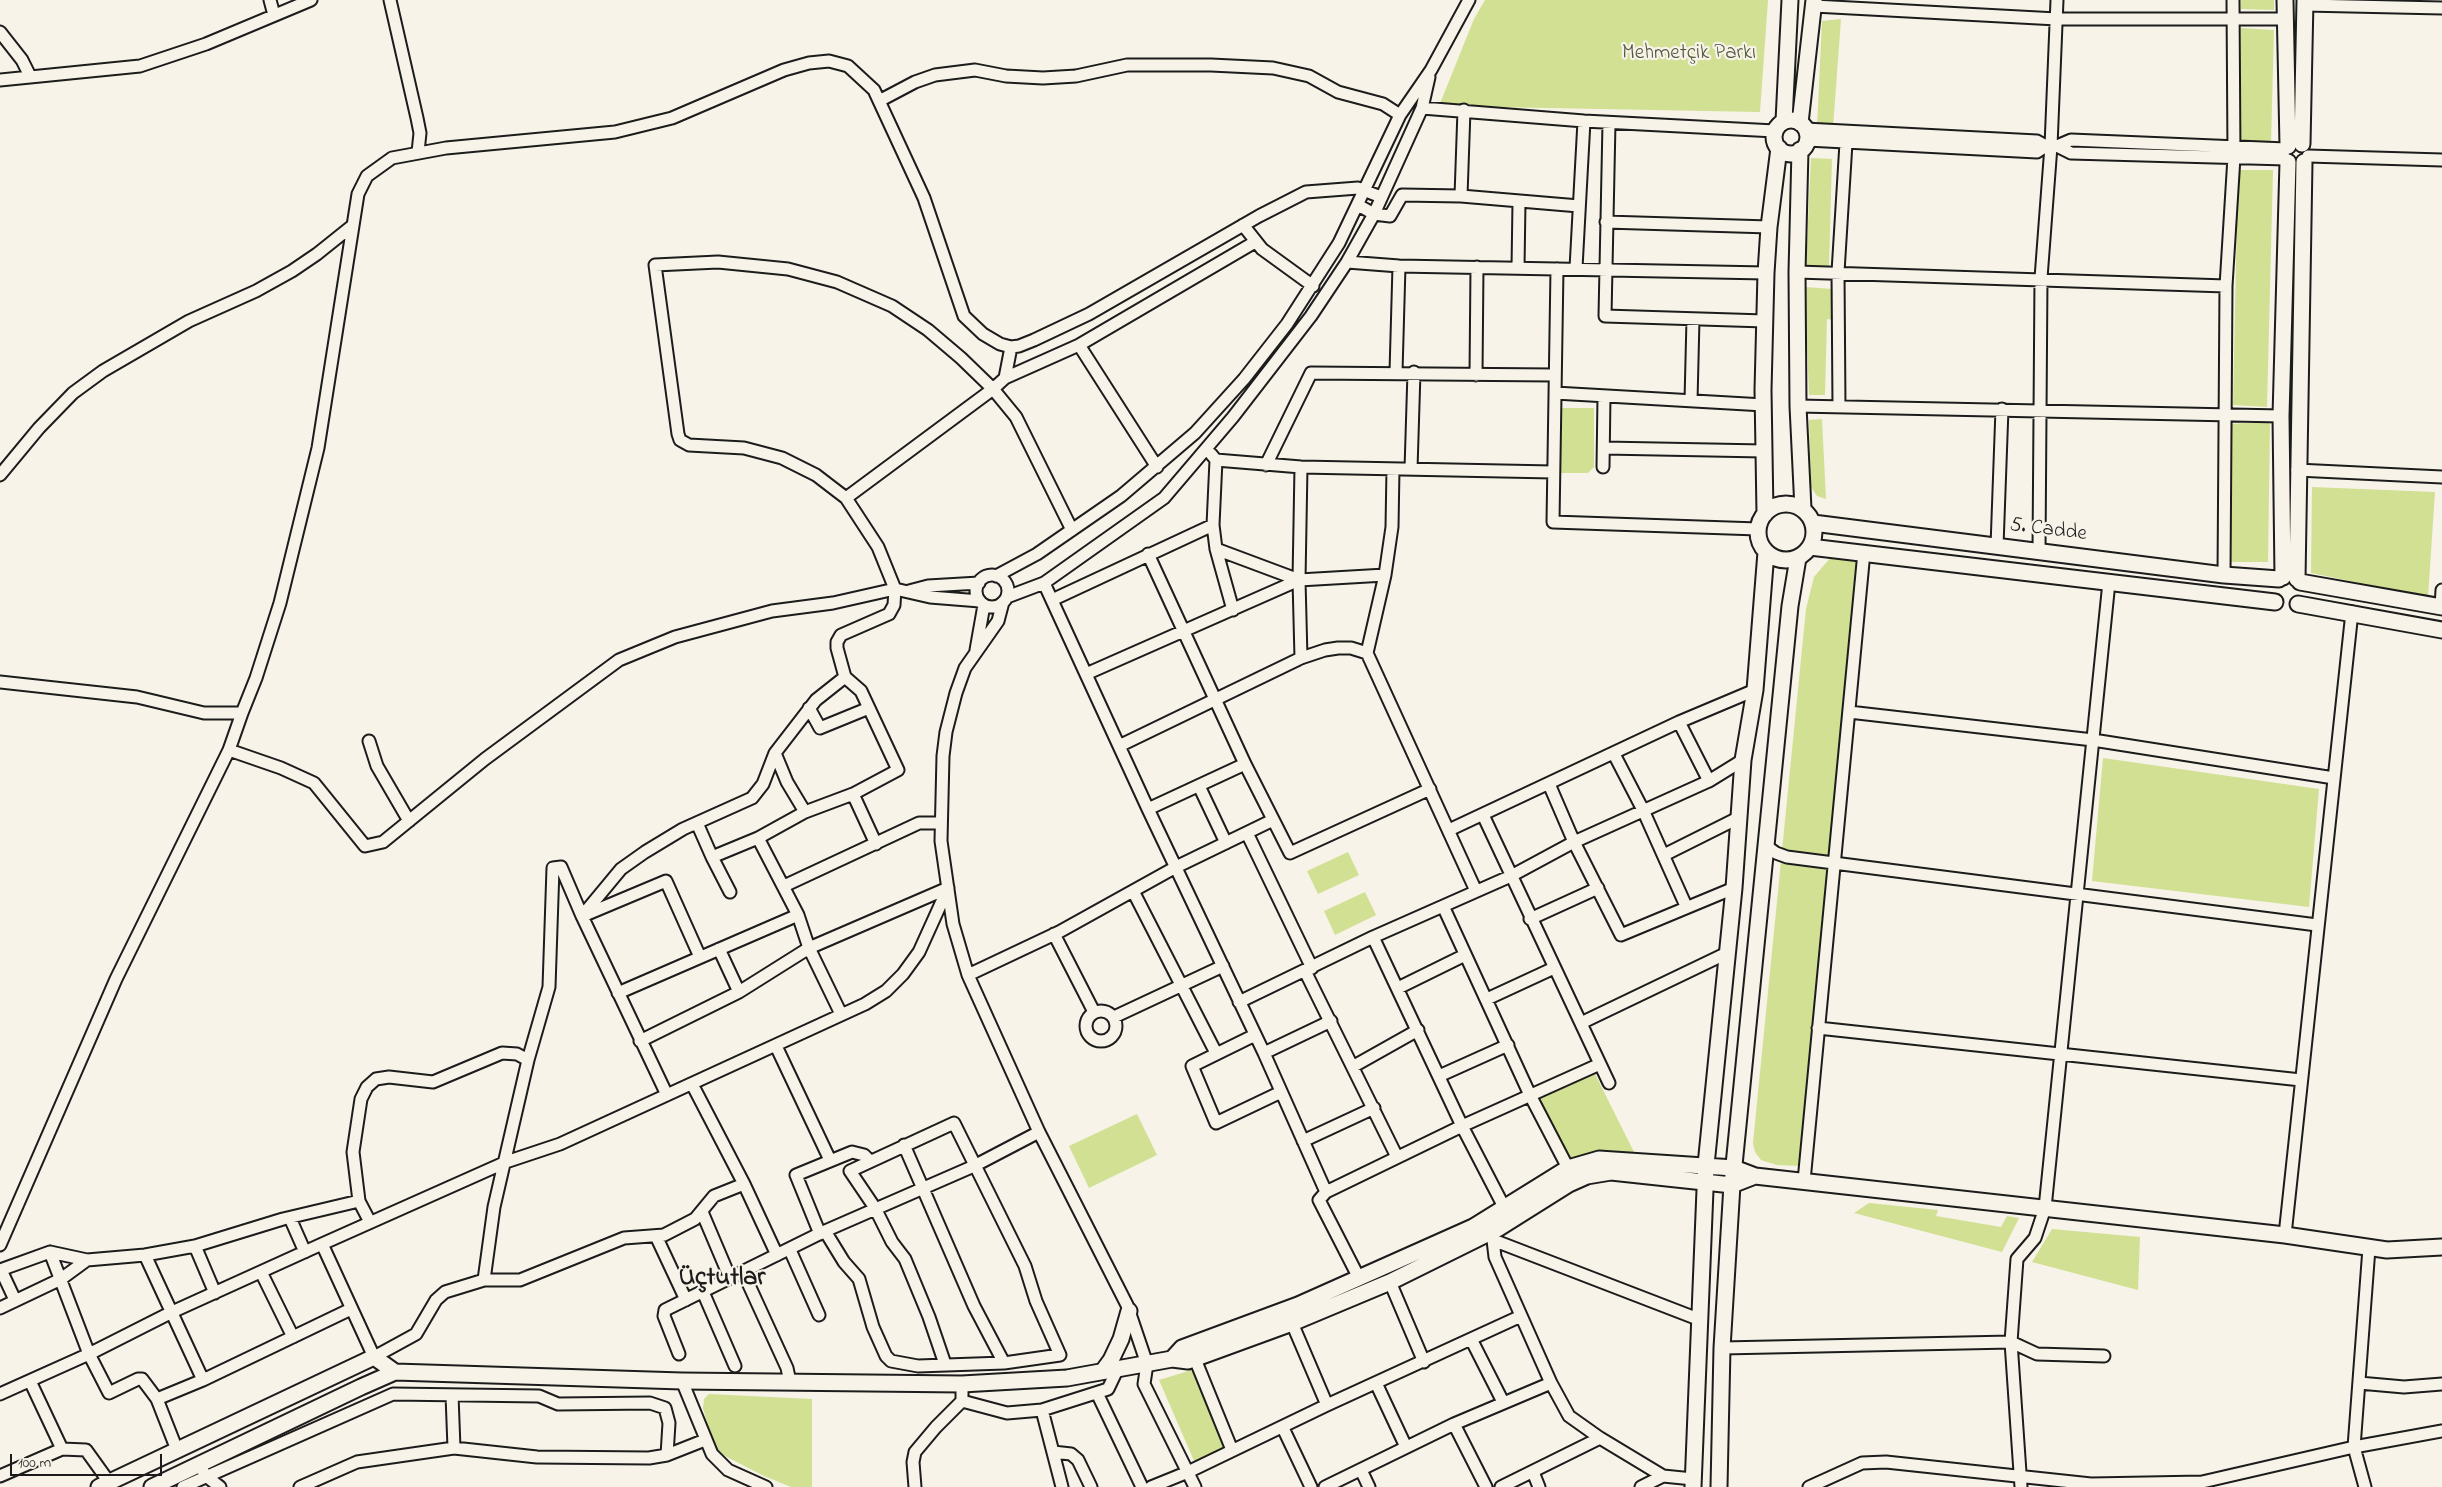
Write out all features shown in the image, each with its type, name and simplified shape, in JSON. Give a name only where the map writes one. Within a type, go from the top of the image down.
[{"type":"street","points":[[270,0],[274,15]]},
{"type":"street","points":[[0,80],[140,66],[206,44],[310,0]]},
{"type":"street","points":[[390,0],[420,134],[418,152]]},
{"type":"street","points":[[908,591],[928,586],[979,582],[987,576],[996,576],[1037,554],[1121,496],[1195,433],[1244,379],[1313,286],[1339,243],[1400,115],[1431,70],[1469,0]]},
{"type":"street","points":[[1790,0],[1780,126],[1774,140],[1779,148],[1789,153],[1803,136]]},
{"type":"street","points":[[2039,551],[2041,278],[2052,146],[2054,30],[2057,19],[2057,0]]},
{"type":"street","points":[[2224,574],[2226,286],[2234,152],[2233,0]]},
{"type":"street","points":[[2285,0],[2284,19],[2295,154],[2297,470],[2290,579]]},
{"type":"street","points":[[1803,509],[1798,406],[1797,272],[1803,136],[1814,3],[2057,19],[2284,19]]},
{"type":"street","points":[[2298,604],[2303,591],[2290,579],[2281,416],[2305,3],[2442,8]]},
{"type":"street","points":[[0,32],[22,60],[30,76]]},
{"type":"street","points":[[0,1245],[116,979],[229,750],[256,678],[280,603],[318,448],[352,226],[358,194],[367,176],[392,158],[418,152],[616,132],[672,118],[784,70],[809,63],[829,61],[848,66],[874,90],[924,198],[964,316],[983,334],[1000,344],[1011,346],[1019,346],[1034,340],[1089,314],[1306,192],[1335,188],[1365,190],[1382,197]]},
{"type":"street","points":[[879,101],[915,82],[935,75],[975,70],[1006,76],[1043,78],[1076,76],[1126,65],[1211,66],[1273,68],[1309,76],[1338,92],[1383,104],[1400,115]]},
{"type":"street","points":[[229,750],[281,768],[314,783],[366,846],[383,842],[485,759],[619,660],[674,637],[772,611],[833,603],[895,589],[930,597],[982,603],[994,607],[1005,600],[1044,583],[1164,498],[1276,364],[1332,288],[1374,214],[1422,108],[1431,70]]},
{"type":"street","points":[[1422,108],[1609,123],[1780,126],[1792,120],[1803,136],[1846,143],[2037,152],[2071,140],[2234,152],[2442,160]]},
{"type":"street","points":[[1461,196],[1464,110]]},
{"type":"street","points":[[1576,268],[1584,121]]},
{"type":"street","points":[[1609,123],[1605,316],[1765,321]]},
{"type":"street","points":[[1803,136],[2037,141],[2052,146]]},
{"type":"street","points":[[1839,407],[1838,272],[1846,143]]},
{"type":"street","points":[[1491,1237],[1495,1257],[1551,1384],[1569,1416],[1600,1438],[1663,1476],[1693,1483],[1698,1320],[1706,1165],[1726,952],[1734,888],[1743,760],[1755,690],[1766,552],[1758,537],[1758,529],[1765,514],[1766,273],[1769,227],[1779,148]]},
{"type":"street","points":[[1358,205],[1374,214],[1390,216],[1402,195],[1461,196],[1579,206]]},
{"type":"street","points":[[1518,268],[1519,202]]},
{"type":"street","points":[[1606,222],[1769,227]]},
{"type":"street","points":[[0,475],[73,393],[103,371],[189,321],[256,291],[292,271],[352,226]]},
{"type":"street","points":[[1243,226],[1255,242],[1313,286]]},
{"type":"street","points":[[846,498],[993,389],[1005,378],[1079,344],[1255,242]]},
{"type":"street","points":[[712,857],[758,838],[805,812],[853,794],[898,770],[861,691],[845,677],[837,642],[842,635],[852,629],[888,614],[894,605],[895,589],[878,548],[846,498],[816,475],[782,458],[744,448],[689,445],[680,440],[655,265],[694,261],[742,263],[788,269],[837,282],[874,297],[910,318],[961,358],[993,389],[1016,417],[1072,530]]},
{"type":"street","points":[[1347,262],[1399,266],[1766,273]]},
{"type":"street","points":[[1396,372],[1399,266]]},
{"type":"street","points":[[1476,375],[1477,267]]},
{"type":"street","points":[[1557,269],[1553,522],[1758,529]]},
{"type":"street","points":[[1797,272],[2041,278],[2226,286]]},
{"type":"street","points":[[1691,400],[1693,319]]},
{"type":"street","points":[[1079,344],[1156,467]]},
{"type":"street","points":[[1005,378],[1011,346]]},
{"type":"street","points":[[1411,469],[1414,372]]},
{"type":"street","points":[[1266,465],[1311,373],[1414,372],[1476,375],[1554,375]]},
{"type":"street","points":[[1555,393],[1764,405]]},
{"type":"street","points":[[1604,396],[1604,467]]},
{"type":"street","points":[[1798,406],[2225,413],[2281,416]]},
{"type":"street","points":[[1997,546],[2002,409]]},
{"type":"street","points":[[1205,448],[1216,460],[1266,465],[1553,472]]},
{"type":"street","points":[[1604,448],[1764,451]]},
{"type":"street","points":[[1216,460],[1213,525],[1216,549],[1233,610]]},
{"type":"street","points":[[1300,658],[1301,467]]},
{"type":"street","points":[[1394,469],[1392,527],[1385,575],[1367,653],[1476,891]]},
{"type":"street","points":[[2297,470],[2442,477]]},
{"type":"street","points":[[1765,514],[1779,505],[1796,505],[1803,509],[1813,522],[1815,531],[1810,547],[1798,558],[1781,560],[1766,552]]},
{"type":"street","name":"5. Cadde","points":[[1813,522],[2224,574],[2290,579],[2442,607]]},
{"type":"street","points":[[1052,600],[1213,525]]},
{"type":"street","name":"5. Cadde","points":[[1810,547],[2275,602]]},
{"type":"street","points":[[1216,549],[1299,580]]},
{"type":"street","points":[[1804,1181],[1864,552]]},
{"type":"street","points":[[1148,554],[1245,764],[1290,853],[1430,789]]},
{"type":"street","points":[[1719,1487],[1722,1348],[1732,1185],[1790,606],[1798,558]]},
{"type":"street","points":[[1086,674],[1299,580],[1385,575]]},
{"type":"street","points":[[996,576],[1005,582],[1007,587],[1005,600],[998,621],[987,640],[976,650],[965,668],[956,693],[946,732],[943,756],[940,841],[953,924],[968,975],[1039,1132],[1129,1311],[1148,1364],[1144,1384],[1195,1487]]},
{"type":"street","points":[[2290,579],[2272,589],[2275,602],[2286,608],[2298,604],[2352,612],[2442,630]]},
{"type":"street","points":[[976,650],[982,603],[976,592],[979,582]]},
{"type":"street","points":[[2022,1481],[2011,1342],[2016,1260],[2035,1238],[2045,1208],[2109,582]]},
{"type":"street","points":[[1044,583],[1148,809],[1264,1053],[1326,1192]]},
{"type":"street","points":[[2442,590],[2442,607]]},
{"type":"street","points":[[2285,1236],[2352,612]]},
{"type":"street","points":[[1119,746],[1300,658],[1338,648],[1351,648],[1367,653]]},
{"type":"street","points":[[0,677],[26,685]]},
{"type":"street","points":[[582,916],[621,869],[645,852],[697,823],[752,798],[763,784],[775,752],[816,700],[845,677]]},
{"type":"street","points":[[0,682],[137,696],[204,713],[242,713]]},
{"type":"street","points":[[1449,830],[1679,722],[1755,690]]},
{"type":"street","points":[[810,708],[820,728],[869,708]]},
{"type":"street","points":[[1849,712],[2094,740],[2334,778]]},
{"type":"street","points":[[1679,722],[1709,781]]},
{"type":"street","points":[[369,740],[377,766],[409,821]]},
{"type":"street","points":[[775,752],[787,782],[805,812]]},
{"type":"street","points":[[1614,754],[1644,810],[1686,906]]},
{"type":"street","points":[[1239,1002],[1373,937],[1511,876],[1574,842],[1709,781],[1743,760]]},
{"type":"street","points":[[1148,809],[1245,764]]},
{"type":"street","points":[[1549,784],[1574,842],[1621,935],[1686,906],[1734,888]]},
{"type":"street","points":[[1199,786],[1226,843]]},
{"type":"street","points":[[853,794],[876,844]]},
{"type":"street","points":[[1483,815],[1530,919],[1609,1083]]},
{"type":"street","points":[[1664,855],[1740,817]]},
{"type":"street","points":[[968,975],[1054,934],[1176,867],[1273,820]]},
{"type":"street","points":[[697,823],[730,892]]},
{"type":"street","points":[[784,886],[920,823],[941,823]]},
{"type":"street","points":[[1247,833],[1331,1021],[1397,1157]]},
{"type":"street","points":[[758,838],[798,915],[809,948],[841,1014]]},
{"type":"street","points":[[1766,846],[1776,853],[1787,857],[2318,925]]},
{"type":"street","points":[[484,1280],[494,1207],[506,1162],[528,1060],[549,987],[552,868],[561,867],[582,916],[667,1095]]},
{"type":"street","points":[[582,916],[666,881],[700,957]]},
{"type":"street","points":[[640,1040],[739,992],[809,948],[948,888]]},
{"type":"street","points":[[1,1391],[30,1381],[89,1354],[172,1312],[370,1222],[506,1162],[560,1144],[776,1046],[886,991],[903,974],[918,952],[948,888]]},
{"type":"street","points":[[1530,919],[1598,888]]},
{"type":"street","points":[[1133,891],[1216,1053]]},
{"type":"street","points":[[1443,906],[1530,1096],[1568,1168]]},
{"type":"street","points":[[618,993],[798,915]]},
{"type":"street","points":[[1054,934],[1094,1012]]},
{"type":"street","points":[[1373,937],[1462,1126],[1504,1207]]},
{"type":"street","points":[[719,949],[739,992]]},
{"type":"street","points":[[1581,1023],[1726,952]]},
{"type":"street","points":[[1398,988],[1465,955]]},
{"type":"street","points":[[1114,1017],[1222,966]]},
{"type":"street","points":[[1487,999],[1554,968]]},
{"type":"street","points":[[1105,1011],[1114,1017],[1116,1028],[1112,1036],[1104,1040],[1095,1040],[1088,1035],[1085,1026],[1088,1018],[1094,1012],[1105,1011]]},
{"type":"street","points":[[1264,1053],[1331,1021]]},
{"type":"street","points":[[1818,1028],[2301,1080]]},
{"type":"street","points":[[1354,1066],[1418,1030]]},
{"type":"street","points":[[1255,1036],[1192,1066],[1216,1123],[1282,1092]]},
{"type":"street","points":[[1439,1076],[1508,1045]]},
{"type":"street","points":[[776,1046],[830,1160]]},
{"type":"street","points":[[370,1222],[359,1200],[353,1152],[361,1099],[367,1086],[376,1079],[389,1077],[433,1082],[502,1053],[517,1054],[528,1060]]},
{"type":"street","points":[[1359,1278],[1320,1200],[1326,1192],[1462,1126],[1600,1064]]},
{"type":"street","points":[[692,1084],[744,1184],[777,1255]]},
{"type":"street","points":[[1303,1141],[1374,1108]]},
{"type":"street","points":[[870,1161],[864,1155],[852,1152],[796,1175],[823,1232],[844,1262],[859,1278],[873,1327],[886,1356],[891,1361],[918,1366],[1004,1363],[1060,1355],[1036,1301],[1025,1266],[954,1123],[904,1145],[870,1161],[850,1170],[875,1208],[892,1242],[905,1259],[929,1317],[945,1364]]},
{"type":"street","points":[[679,1354],[664,1316],[665,1310],[875,1208],[925,1190],[1039,1132]]},
{"type":"street","points":[[904,1145],[974,1306],[1004,1363]]},
{"type":"street","points":[[1172,1359],[1182,1348],[1298,1305],[1472,1227],[1568,1168],[1587,1161],[1609,1158],[1734,1168],[1755,1176],[2285,1236],[2387,1250],[2442,1247]]},
{"type":"street","points":[[183,1487],[203,1471],[361,1387],[395,1372],[682,1380],[962,1384],[1067,1378],[1172,1359],[1195,1359],[1292,1323],[1491,1237],[1570,1184],[1594,1174],[1611,1172],[1732,1185],[1755,1176]]},
{"type":"street","points":[[0,1476],[62,1449],[86,1450],[104,1485],[374,1357],[416,1334],[436,1300],[446,1292],[484,1280],[520,1280],[624,1238],[656,1236],[678,1230],[695,1220],[714,1196],[744,1184]]},
{"type":"street","points":[[15,1300],[0,1270],[50,1252],[87,1260],[146,1255],[195,1246],[359,1200]]},
{"type":"street","points":[[702,1212],[730,1278]]},
{"type":"street","points":[[290,1218],[305,1252]]},
{"type":"street","points":[[656,1236],[686,1300]]},
{"type":"street","points":[[1491,1237],[1698,1320]]},
{"type":"street","points":[[322,1244],[374,1357],[395,1372]]},
{"type":"street","points":[[195,1246],[215,1293]]},
{"type":"street","points":[[2365,1487],[2354,1447],[2369,1248]]},
{"type":"street","points":[[790,1250],[819,1315]]},
{"type":"street","points":[[50,1252],[89,1354],[109,1393],[138,1379],[142,1379],[157,1399],[177,1450]]},
{"type":"street","points":[[146,1255],[203,1380]]},
{"type":"street","points":[[0,1308],[61,1279],[87,1260]]},
{"type":"street","points":[[261,1272],[293,1337]]},
{"type":"street","points":[[743,1272],[787,1368],[790,1382]]},
{"type":"street","points":[[1390,1282],[1424,1362]]},
{"type":"street","points":[[703,1292],[735,1366]]},
{"type":"street","points":[[157,1399],[203,1380],[351,1309]]},
{"type":"street","points":[[962,1401],[1007,1412],[1042,1410],[1108,1389],[1111,1360],[1121,1339],[1129,1311]]},
{"type":"street","points":[[1151,1487],[1284,1428],[1327,1405],[1521,1316]]},
{"type":"street","points":[[1292,1323],[1327,1405]]},
{"type":"street","points":[[1471,1339],[1503,1402]]},
{"type":"street","points":[[1722,1348],[2011,1342],[2037,1354],[2104,1356]]},
{"type":"street","points":[[1195,1359],[1232,1450]]},
{"type":"street","points":[[918,1366],[918,1383]]},
{"type":"street","points":[[393,1394],[395,1372]]},
{"type":"street","points":[[682,1380],[704,1440],[712,1454],[728,1470],[766,1487]]},
{"type":"street","points":[[30,1381],[62,1449]]},
{"type":"street","points":[[1376,1383],[1406,1447]]},
{"type":"street","points":[[2359,1383],[2404,1387],[2442,1384]]},
{"type":"street","points":[[915,1487],[913,1462],[915,1452],[962,1401],[962,1384]]},
{"type":"street","points":[[1325,1487],[1454,1424],[1503,1402],[1551,1384]]},
{"type":"street","points":[[1097,1393],[1142,1487]]},
{"type":"street","points":[[152,1487],[203,1471],[393,1394],[539,1396],[558,1404],[650,1402],[664,1408],[669,1423],[667,1455]]},
{"type":"street","points":[[452,1395],[454,1448]]},
{"type":"street","points":[[1042,1410],[1060,1486]]},
{"type":"street","points":[[1454,1424],[1486,1487]]},
{"type":"street","points":[[1284,1428],[1311,1487]]},
{"type":"street","points":[[1808,1487],[1862,1463],[1913,1464],[2022,1481],[2091,1484],[2202,1482],[2354,1447],[2442,1430]]},
{"type":"street","points":[[1501,1487],[1600,1438]]},
{"type":"street","points":[[300,1487],[357,1462],[454,1448],[537,1457],[649,1458],[667,1455],[704,1440]]},
{"type":"street","points":[[1053,1452],[1071,1454],[1078,1460],[1091,1487]]},
{"type":"street","points":[[1362,1470],[1369,1487]]},
{"type":"street","points":[[203,1471],[220,1487]]},
{"type":"street","points":[[1533,1472],[1539,1487]]},
{"type":"street","points":[[1641,1487],[1663,1476]]},
{"type":"green space","name":"Mehmetçik Parkı","points":[[1485,0],[1768,0],[1760,112],[1439,106],[1474,19]]},
{"type":"green space","points":[[2241,0],[2274,0],[2274,10],[2241,9]]},
{"type":"green space","points":[[1841,19],[1833,127],[1817,127],[1822,21]]},
{"type":"green space","points":[[2241,28],[2274,30],[2271,143],[2238,142]]},
{"type":"green space","points":[[1811,158],[1832,159],[1829,266],[1806,266]]},
{"type":"green space","points":[[2238,170],[2273,170],[2267,407],[2233,405]]},
{"type":"green space","points":[[1805,287],[1832,289],[1833,320],[1827,319],[1825,395],[1809,395]]},
{"type":"green space","points":[[1557,408],[1594,408],[1594,467],[1588,473],[1555,473]]},
{"type":"green space","points":[[1822,419],[1826,499],[1817,496],[1811,487],[1809,420]]},
{"type":"green space","points":[[2270,421],[2268,562],[2230,562],[2232,424]]},
{"type":"green space","points":[[2312,487],[2435,492],[2428,597],[2311,573]]},
{"type":"green space","points":[[1831,557],[1856,562],[1800,1166],[1777,1165],[1761,1160],[1755,1152],[1753,1143],[1806,609],[1814,577]]},
{"type":"green space","points":[[2103,758],[2319,789],[2309,907],[2092,881]]},
{"type":"green space","points":[[1348,852],[1359,875],[1318,894],[1307,871]]},
{"type":"green space","points":[[1365,892],[1376,915],[1335,935],[1324,911]]},
{"type":"green space","points":[[1595,1074],[1635,1154],[1601,1152],[1565,1160],[1538,1099]]},
{"type":"green space","points":[[1137,1114],[1157,1155],[1089,1188],[1069,1146]]},
{"type":"green space","points":[[1869,1203],[1938,1210],[1936,1216],[2001,1227],[2007,1216],[2019,1218],[2002,1252],[1854,1213]]},
{"type":"green space","points":[[2052,1229],[2140,1237],[2138,1290],[2032,1262]]},
{"type":"green space","points":[[1195,1369],[1224,1449],[1195,1463],[1159,1380]]},
{"type":"green space","points":[[709,1394],[812,1399],[812,1487],[791,1487],[764,1476],[725,1456],[714,1447],[703,1408],[704,1399]]},
{"type":"district","name":"Üçtutlar","points":[[722,1280]]}]
